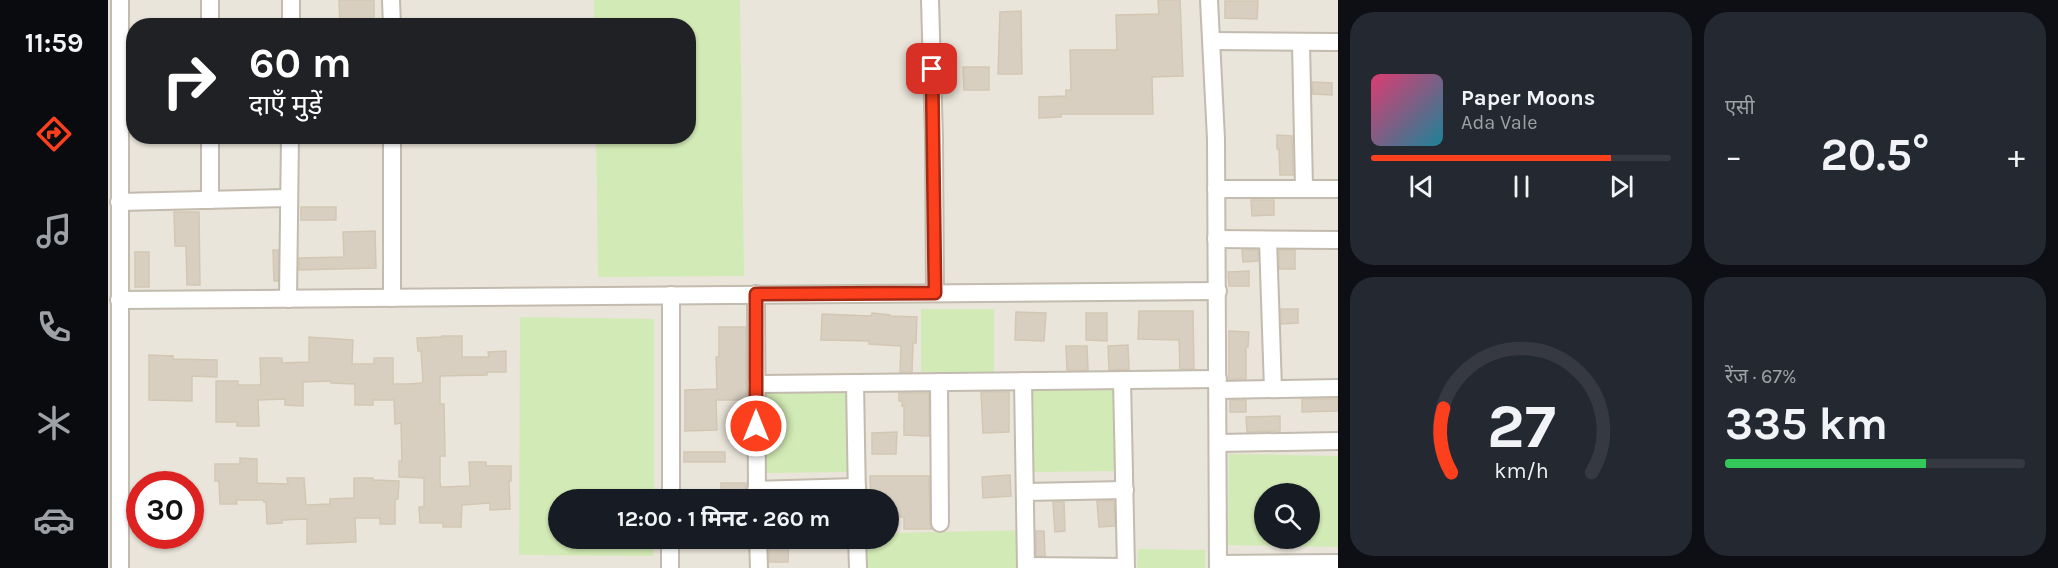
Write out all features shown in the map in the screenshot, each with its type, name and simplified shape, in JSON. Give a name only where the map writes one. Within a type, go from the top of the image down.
[{"type":"street","points":[[120,0],[114,36],[119,202],[114,229],[119,300],[114,379],[114,518],[120,568]]},
{"type":"street","points":[[210,0],[210,18]]},
{"type":"street","points":[[291,0],[291,18]]},
{"type":"street","points":[[392,0],[392,18]]},
{"type":"street","points":[[930,0],[935,293]]},
{"type":"street","points":[[1209,0],[1218,291],[1218,566],[1338,563]]},
{"type":"street","points":[[1212,41],[1338,42]]},
{"type":"street","points":[[1301,43],[1304,189]]},
{"type":"street","points":[[210,144],[210,200]]},
{"type":"street","points":[[288,299],[290,144]]},
{"type":"street","points":[[392,144],[392,298]]},
{"type":"street","points":[[1216,189],[1338,189]]},
{"type":"street","points":[[119,202],[289,198]]},
{"type":"street","points":[[1216,239],[1338,240]]},
{"type":"street","points":[[1268,240],[1272,389]]},
{"type":"street","points":[[119,300],[1218,291]]},
{"type":"street","points":[[756,294],[757,489]]},
{"type":"street","points":[[671,295],[671,489]]},
{"type":"street","points":[[756,384],[1122,380],[1272,389],[1338,388]]},
{"type":"street","points":[[1023,381],[1026,567],[1126,568],[1122,380]]},
{"type":"street","points":[[939,382],[940,523]]},
{"type":"street","points":[[855,383],[857,489]]},
{"type":"street","points":[[1218,443],[1338,441]]},
{"type":"street","points":[[1025,492],[1125,490]]},
{"type":"street","points":[[670,549],[670,568]]},
{"type":"street","points":[[758,549],[759,568]]},
{"type":"street","points":[[857,549],[858,568]]},
{"type":"shaded area","points":[[108,0],[1338,0],[1338,568],[108,568]]},
{"type":"green space","points":[[594,0],[740,0],[744,276],[598,277],[596,144],[696,144],[696,18],[594,18]]},
{"type":"green space","points":[[921,309],[994,309],[994,372],[921,372]]},
{"type":"green space","points":[[520,317],[654,319],[654,489],[548,489],[548,549],[653,549],[653,556],[519,555]]},
{"type":"green space","points":[[1115,389],[1116,471],[1033,472],[1032,390]]},
{"type":"green space","points":[[765,390],[848,390],[849,472],[766,473]]},
{"type":"green space","points":[[1229,454],[1338,456],[1338,547],[1320,547],[1320,483],[1254,483],[1254,545],[1228,545]]},
{"type":"green space","points":[[1026,530],[1027,568],[866,568],[865,549],[899,549],[899,533]]},
{"type":"green space","points":[[1138,549],[1205,550],[1205,568],[1137,568]]},
{"type":"building","points":[[339,0],[374,0],[374,18],[340,18]]},
{"type":"building","points":[[1158,0],[1180,0],[1183,76],[1152,77],[1153,114],[1061,114],[1061,117],[1039,118],[1039,97],[1066,96],[1066,90],[1071,90],[1070,50],[1117,50],[1116,15],[1159,14]]},
{"type":"building","points":[[1225,1],[1258,1],[1257,19],[1225,18]]},
{"type":"building","points":[[1021,11],[1022,74],[998,74],[1000,12]]},
{"type":"building","points":[[963,67],[989,67],[989,90],[964,90]]},
{"type":"building","points":[[1312,82],[1332,83],[1332,95],[1313,94]]},
{"type":"building","points":[[1277,135],[1292,136],[1293,175],[1280,175]]},
{"type":"building","points":[[1251,200],[1274,200],[1274,215],[1252,216]]},
{"type":"building","points":[[301,207],[336,207],[336,220],[301,220]]},
{"type":"building","points":[[174,212],[199,212],[200,285],[187,285],[186,246],[175,246]]},
{"type":"building","points":[[375,231],[376,268],[299,270],[299,258],[344,257],[343,232]]},
{"type":"building","points":[[273,250],[278,250],[278,281],[274,281]]},
{"type":"building","points":[[1242,250],[1258,250],[1258,261],[1243,262]]},
{"type":"building","points":[[1279,250],[1295,250],[1295,269],[1279,269]]},
{"type":"building","points":[[135,252],[149,252],[149,287],[135,287]]},
{"type":"building","points":[[1249,271],[1249,286],[1229,286],[1228,272]]},
{"type":"building","points":[[1281,309],[1298,309],[1298,323],[1281,324]]},
{"type":"building","points":[[1139,311],[1193,311],[1194,369],[1180,369],[1179,340],[1138,339]]},
{"type":"building","points":[[1016,312],[1046,313],[1044,341],[1015,340]]},
{"type":"building","points":[[872,313],[917,317],[912,372],[900,372],[901,346],[869,344],[869,341],[821,340],[822,314],[871,316]]},
{"type":"building","points":[[1086,313],[1107,313],[1107,341],[1086,340]]},
{"type":"building","points":[[719,327],[746,327],[746,400],[716,400],[717,430],[685,431],[685,390],[717,389],[716,357],[719,357]]},
{"type":"building","points":[[1229,331],[1249,332],[1248,347],[1246,347],[1246,379],[1229,379]]},
{"type":"building","points":[[462,336],[462,357],[489,357],[488,352],[506,351],[506,372],[487,372],[487,375],[440,376],[440,404],[444,404],[445,456],[440,456],[441,487],[470,486],[469,462],[486,462],[486,466],[511,466],[510,509],[490,510],[490,503],[462,505],[461,527],[443,527],[443,523],[420,523],[419,507],[424,507],[424,478],[399,477],[399,461],[402,461],[401,423],[395,424],[394,400],[373,400],[373,405],[355,405],[355,384],[331,383],[331,381],[303,382],[303,406],[285,405],[285,399],[258,400],[259,426],[237,426],[237,422],[216,422],[216,381],[238,381],[238,385],[261,385],[260,358],[282,358],[282,363],[309,362],[309,337],[353,340],[352,364],[374,364],[374,358],[393,358],[393,384],[407,384],[422,383],[423,380],[421,351],[418,351],[417,338]]},
{"type":"building","points":[[1128,345],[1129,369],[1109,370],[1108,346]]},
{"type":"building","points":[[1066,346],[1087,346],[1088,370],[1067,370]]},
{"type":"building","points":[[149,355],[173,356],[173,359],[217,360],[217,377],[192,376],[192,401],[149,400]]},
{"type":"building","points":[[981,392],[1009,392],[1009,432],[983,433]]},
{"type":"building","points":[[899,393],[929,393],[929,436],[904,435],[904,406],[902,406],[902,401],[899,401]]},
{"type":"building","points":[[1302,399],[1338,399],[1338,411],[1302,412]]},
{"type":"building","points":[[1230,400],[1246,400],[1246,412],[1230,412]]},
{"type":"building","points":[[1280,416],[1280,431],[1247,432],[1246,417]]},
{"type":"building","points":[[897,432],[896,454],[872,454],[872,433]]},
{"type":"building","points":[[684,452],[725,452],[725,462],[684,462]]},
{"type":"building","points":[[240,458],[257,459],[257,483],[288,484],[287,478],[304,478],[306,505],[330,504],[330,499],[354,498],[354,478],[399,481],[398,499],[395,499],[395,524],[380,524],[380,518],[355,518],[356,542],[307,544],[307,519],[282,520],[282,523],[267,524],[266,502],[263,500],[236,500],[237,504],[220,504],[219,481],[215,481],[215,464],[240,464]]},
{"type":"building","points":[[1010,475],[1011,496],[983,498],[982,477]]},
{"type":"building","points":[[870,476],[929,476],[932,529],[904,529],[904,517],[899,517],[899,489],[871,489]]},
{"type":"building","points":[[721,483],[746,483],[746,489],[721,489]]},
{"type":"building","points":[[1097,501],[1114,501],[1115,526],[1099,527]]},
{"type":"building","points":[[1053,502],[1064,502],[1065,531],[1055,532]]},
{"type":"building","points":[[1036,531],[1044,531],[1045,556],[1036,556]]},
{"type":"building","points":[[769,549],[789,549],[788,562],[769,562]]},
{"type":"route","points":[[756,426],[756,294],[935,293],[932,69]]}]
